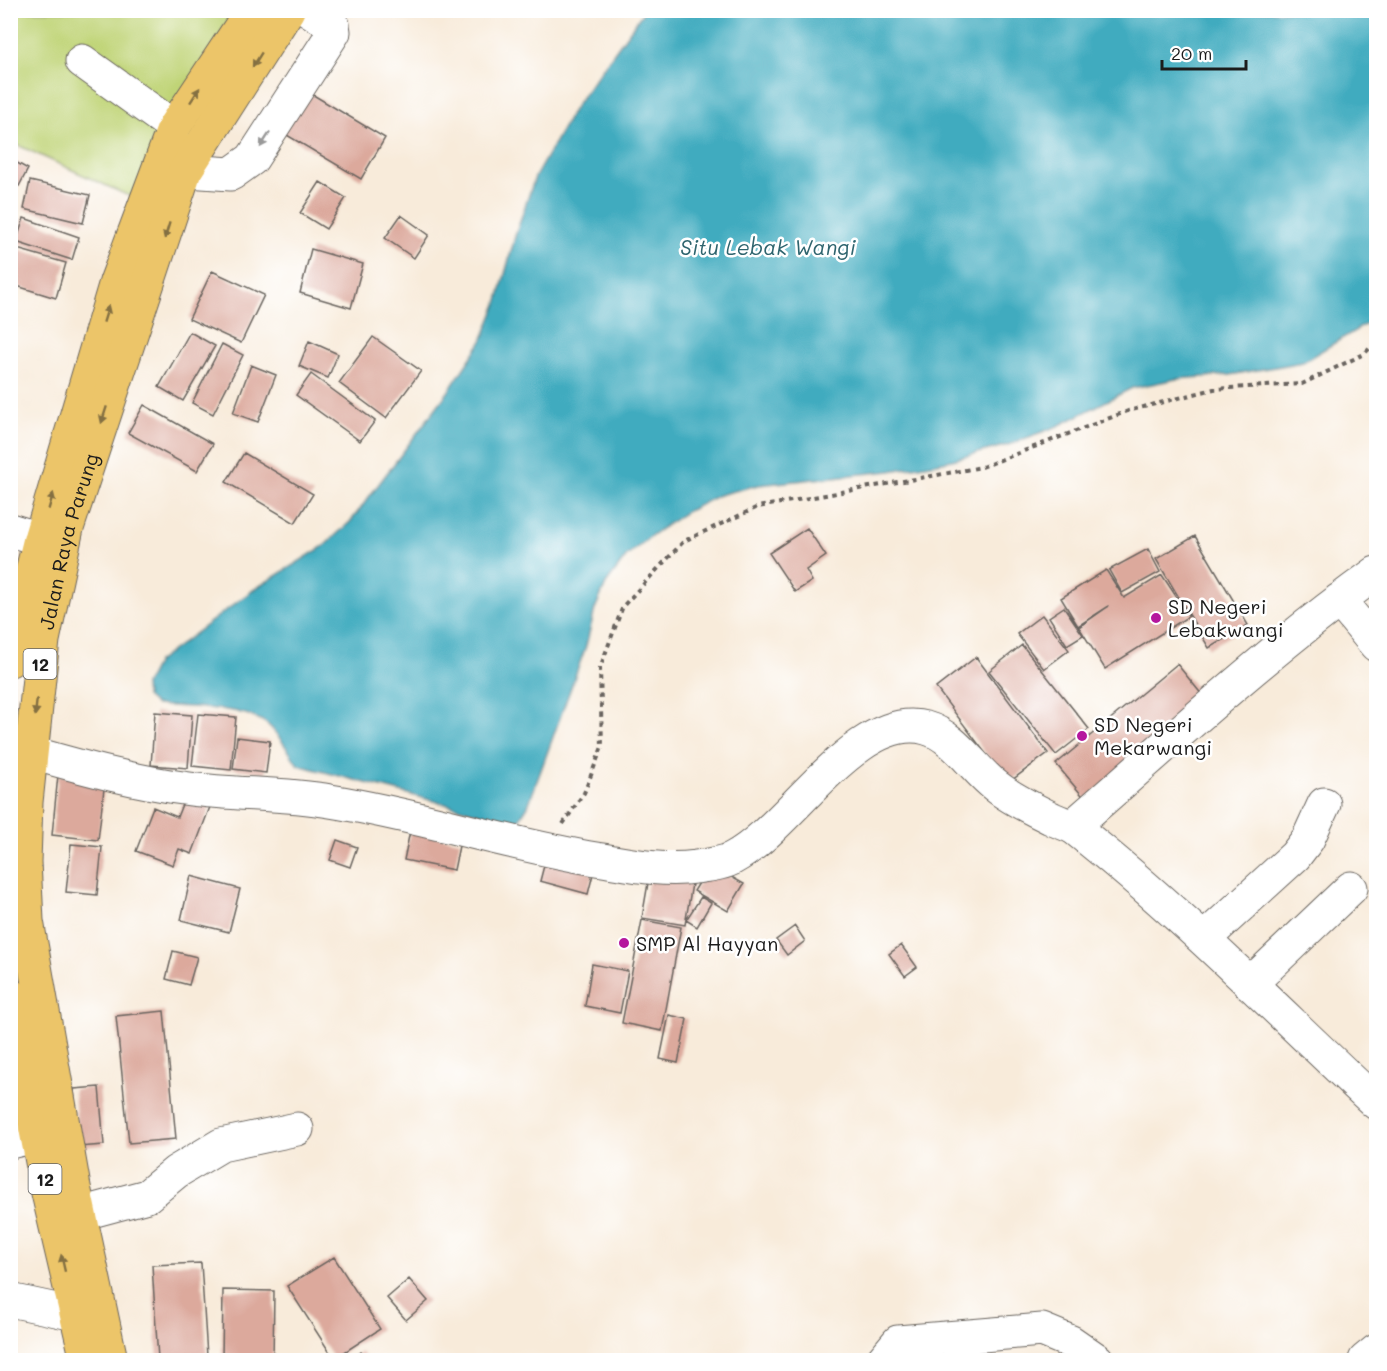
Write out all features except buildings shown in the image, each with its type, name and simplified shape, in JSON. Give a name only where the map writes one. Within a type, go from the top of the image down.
[{"type":"highway","name":"Jalan Raya Parung","points":[[111,1360],[80,1214],[27,921],[24,861],[26,802],[43,640],[67,528],[172,170],[174,127],[252,10]]},
{"type":"highway","name":"Jalan Raya Parung","points":[[10,660],[25,534],[116,282],[172,170],[288,10]]},
{"type":"highway","name":"12","points":[[10,995],[23,1139],[87,1360]]},
{"type":"street","points":[[172,170],[231,174],[252,159],[334,32],[333,25],[309,10]]},
{"type":"street","points":[[82,61],[174,127]]},
{"type":"street","points":[[1073,826],[1339,600],[1377,573]]},
{"type":"street","points":[[1339,600],[1377,645]]},
{"type":"street","points":[[32,753],[108,774],[165,785],[330,801],[546,850],[652,868],[691,868],[732,860],[766,834],[855,747],[880,731],[914,726],[940,734],[999,789],[1055,820],[1073,826],[1204,939],[1377,1103]]},
{"type":"street","points":[[1204,939],[1295,856],[1308,839],[1324,804]]},
{"type":"street","points":[[1250,984],[1351,888]]},
{"type":"street","points":[[80,1214],[147,1196],[176,1172],[221,1145],[297,1129]]},
{"type":"street","points":[[10,1300],[75,1314]]},
{"type":"street","points":[[883,1360],[898,1342],[1042,1330],[1071,1342],[1097,1360]]},
{"type":"street","points":[[1365,1360],[1377,1351]]},
{"type":"path","points":[[546,850],[584,793],[602,747],[600,668],[622,606],[684,541],[758,507],[982,467],[1128,411],[1214,389],[1302,384],[1364,354],[1377,342]]},
{"type":"green space","points":[[11,11],[234,11],[131,197],[11,142]]},
{"type":"water","name":"Situ Lebak Wangi","points":[[644,11],[1376,11],[1376,315],[1368,323],[1303,362],[1230,375],[1176,379],[1132,388],[1058,426],[1008,445],[948,461],[890,471],[758,485],[719,495],[686,512],[652,535],[626,557],[606,584],[595,609],[586,646],[528,806],[517,823],[298,765],[272,728],[244,713],[213,708],[155,705],[146,697],[145,685],[157,662],[253,590],[324,546],[351,521],[448,392],[482,341],[497,304],[516,233],[535,177],[576,105]]},
{"type":"place","name":"SD Negeri Lebakwangi","points":[[1156,618]]},
{"type":"place","name":"SD Negeri Mekarwangi","points":[[1082,736]]},
{"type":"place","name":"SMP Al Hayyan","points":[[624,943]]}]
